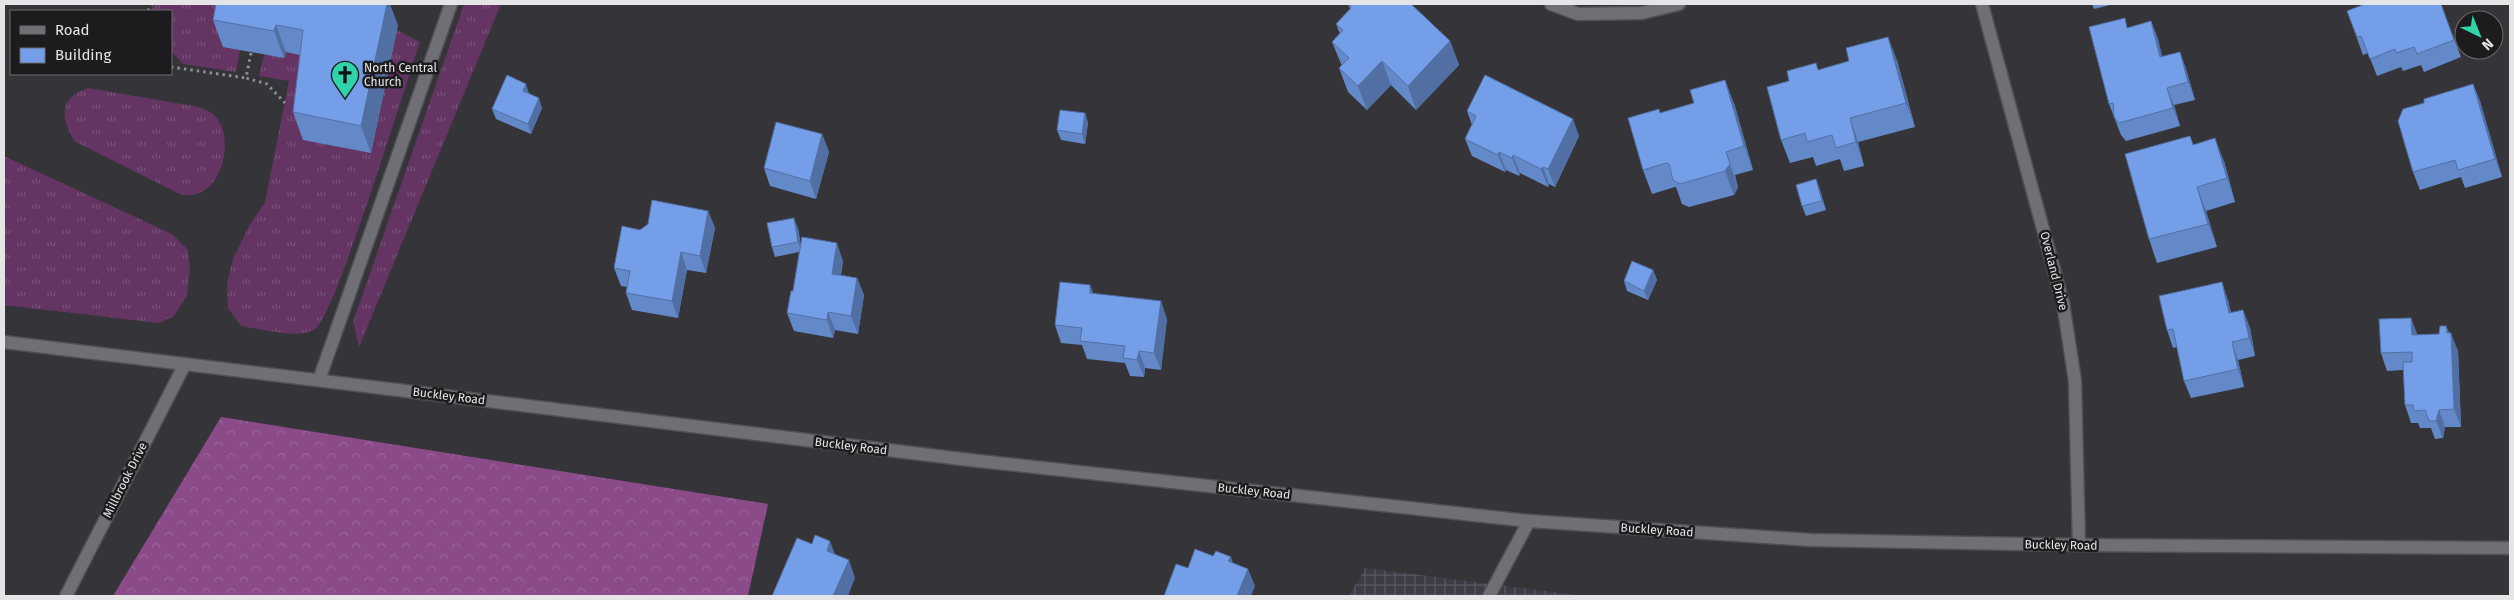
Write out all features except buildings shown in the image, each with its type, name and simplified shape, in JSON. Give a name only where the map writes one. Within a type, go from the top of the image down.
[{"type":"street","points":[[319,380],[451,4]]},
{"type":"street","points":[[1551,4],[1578,14],[1642,13],[1679,4]]},
{"type":"street","name":"Overland Drive","points":[[1982,4],[2063,303],[2075,381],[2078,545]]},
{"type":"street","name":"Buckley Road","points":[[4,342],[970,460],[1529,521],[1811,540],[2078,545],[2510,548]]},
{"type":"street","name":"Millbrook Drive","points":[[66,596],[185,364]]},
{"type":"street","points":[[1489,596],[1529,521]]},
{"type":"path","points":[[246,78],[251,52]]},
{"type":"path","points":[[172,68],[246,78],[267,84],[285,103]]},
{"type":"shaded area","points":[[1365,568],[1584,596],[1349,596]]},
{"type":"green space","points":[[155,4],[233,4],[240,50],[236,72],[183,64],[172,52],[172,10],[152,10]]},
{"type":"green space","points":[[464,4],[501,4],[359,347],[353,322]]},
{"type":"green space","points":[[397,30],[420,42],[354,243],[325,315],[315,329],[299,334],[279,333],[241,326],[228,308],[227,284],[233,259],[249,226],[265,202],[289,81],[259,76],[264,55]]},
{"type":"green space","points":[[88,88],[199,107],[212,113],[219,122],[225,142],[222,165],[218,175],[205,190],[191,195],[182,195],[74,141],[66,124],[65,109],[71,97]]},
{"type":"green space","points":[[4,156],[172,234],[188,250],[190,268],[187,296],[174,316],[159,323],[4,305]]},
{"type":"green space","points":[[221,417],[768,504],[748,596],[113,596]]},
{"type":"place","name":"North Central Church","points":[[345,99]]}]
